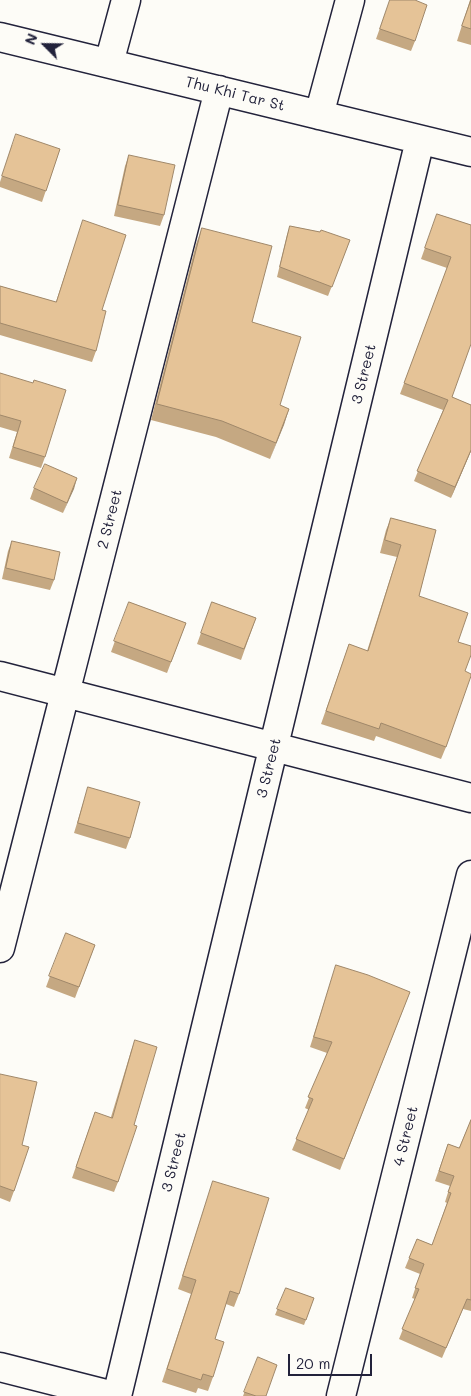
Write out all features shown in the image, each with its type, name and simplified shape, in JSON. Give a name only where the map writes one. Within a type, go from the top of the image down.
[{"type":"street","points":[[109,64],[126,0]]},
{"type":"street","points":[[319,115],[350,0]]},
{"type":"street","name":"Thu Khi Tar St","points":[[2,43],[109,64],[471,152]]},
{"type":"street","name":"2 Street","points":[[0,948],[219,90]]},
{"type":"street","name":"3 Street","points":[[115,1396],[420,140]]},
{"type":"street","points":[[0,676],[471,798]]},
{"type":"street","name":"4 Street","points":[[341,1396],[471,875]]},
{"type":"street","points":[[0,1367],[115,1396]]},
{"type":"building","points":[[390,0],[415,0],[427,5],[415,41],[380,29]]},
{"type":"building","points":[[471,0],[471,29],[462,26]]},
{"type":"building","points":[[16,134],[60,149],[46,191],[2,176]]},
{"type":"building","points":[[129,155],[175,165],[164,215],[118,205]]},
{"type":"building","points":[[437,214],[471,225],[471,344],[452,397],[471,405],[471,450],[455,487],[417,471],[448,400],[404,383],[451,257],[425,248]]},
{"type":"building","points":[[83,220],[126,235],[102,310],[106,311],[96,351],[0,323],[0,286],[56,302]]},
{"type":"building","points":[[290,226],[320,232],[321,230],[350,240],[332,287],[280,267]]},
{"type":"building","points":[[202,228],[272,246],[252,322],[301,337],[280,405],[289,409],[276,443],[222,421],[157,404]]},
{"type":"building","points":[[0,373],[33,383],[34,380],[66,390],[45,457],[13,447],[21,421],[0,415]]},
{"type":"building","points":[[45,464],[77,478],[67,503],[34,488]]},
{"type":"building","points":[[391,518],[436,530],[419,596],[468,613],[458,642],[471,646],[471,655],[465,671],[471,674],[471,676],[446,747],[381,723],[379,729],[326,711],[349,644],[368,651],[401,545],[385,540]]},
{"type":"building","points":[[12,541],[60,552],[54,580],[6,568]]},
{"type":"building","points":[[129,602],[186,623],[171,662],[114,641]]},
{"type":"building","points":[[212,602],[256,618],[244,649],[201,633]]},
{"type":"building","points":[[88,787],[140,802],[130,838],[78,823]]},
{"type":"building","points":[[66,933],[95,945],[79,987],[49,976]]},
{"type":"building","points":[[336,965],[368,975],[410,992],[344,1159],[296,1139],[313,1099],[308,1097],[332,1042],[314,1037]]},
{"type":"building","points":[[135,1040],[157,1047],[134,1125],[137,1126],[118,1182],[76,1167],[95,1112],[112,1118]]},
{"type":"building","points":[[0,1074],[37,1082],[22,1145],[29,1147],[14,1191],[0,1186]]},
{"type":"building","points":[[471,1120],[471,1300],[467,1299],[446,1348],[402,1329],[419,1289],[415,1288],[424,1264],[409,1258],[417,1239],[432,1245],[451,1193],[448,1192],[454,1176],[439,1171],[448,1144],[459,1148]]},
{"type":"building","points":[[213,1181],[269,1198],[239,1294],[230,1291],[215,1339],[224,1342],[213,1377],[203,1374],[201,1380],[167,1369],[196,1280],[183,1276]]},
{"type":"building","points":[[286,1288],[314,1298],[306,1320],[277,1309]]},
{"type":"building","points":[[258,1357],[277,1365],[266,1396],[256,1396],[244,1392]]}]
